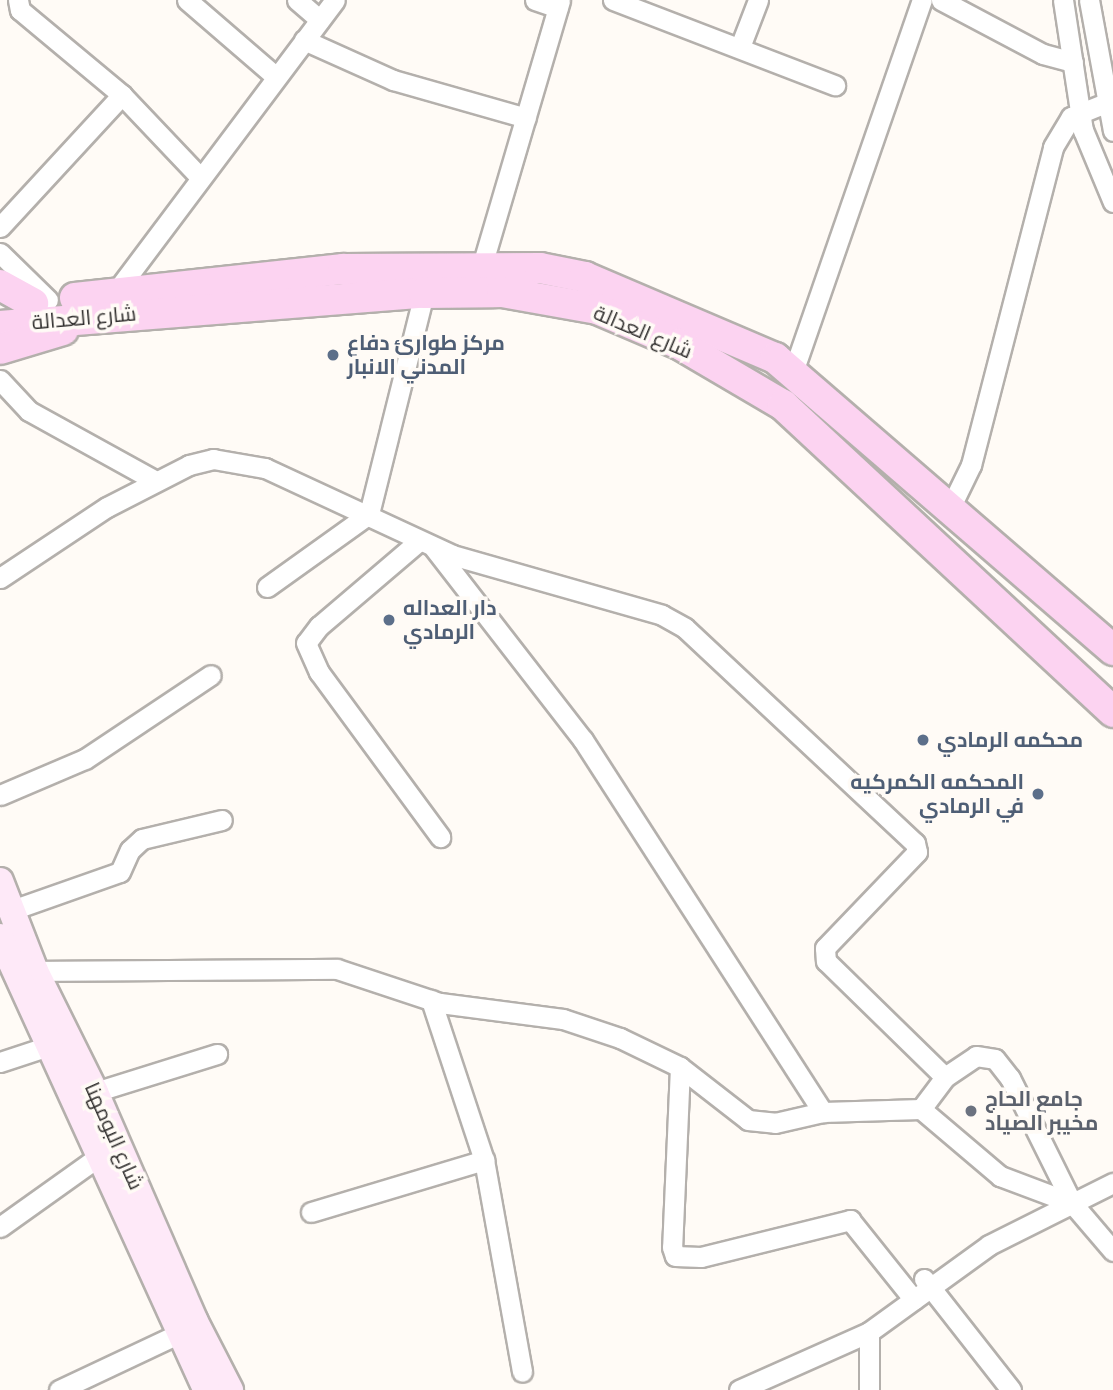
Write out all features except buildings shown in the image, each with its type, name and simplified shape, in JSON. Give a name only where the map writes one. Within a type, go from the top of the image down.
[{"type":"main road","name":"شارع العدالة","points":[[0,306],[343,269],[540,268],[585,277],[775,358],[951,506],[1113,650]]},
{"type":"main road","name":"شارع العدالة","points":[[0,306],[82,317],[424,293],[502,292],[597,309],[680,344],[783,405],[1113,712]]},
{"type":"main road","points":[[0,349],[42,339],[82,317]]},
{"type":"street","points":[[18,0],[20,10],[122,95],[199,176]]},
{"type":"street","points":[[187,0],[275,76]]},
{"type":"street","points":[[296,0],[320,20]]},
{"type":"street","points":[[115,293],[199,176],[335,0]]},
{"type":"street","points":[[481,269],[559,4],[535,0]]},
{"type":"street","points":[[613,0],[835,85]]},
{"type":"street","points":[[740,47],[758,0]]},
{"type":"street","points":[[793,372],[922,0]]},
{"type":"street","points":[[941,0],[1043,54],[1073,62]]},
{"type":"street","points":[[1063,0],[1080,110],[1090,151],[1113,202]]},
{"type":"street","points":[[1089,0],[1113,131]]},
{"type":"street","points":[[304,40],[393,80],[526,118]]},
{"type":"street","points":[[0,227],[122,95]]},
{"type":"street","points":[[951,506],[971,465],[1050,158],[1064,126],[1080,110],[1108,102]]},
{"type":"street","points":[[0,253],[40,302]]},
{"type":"street","points":[[267,587],[369,514],[424,293]]},
{"type":"street","points":[[0,380],[29,411],[156,481]]},
{"type":"street","points":[[0,578],[107,507],[156,481],[214,459],[265,468],[369,514],[427,544],[662,615],[685,628],[915,843],[917,852],[825,948],[827,961],[945,1077]]},
{"type":"street","points":[[427,544],[319,626],[306,643],[319,672],[440,837]]},
{"type":"street","points":[[427,544],[583,740],[823,1112]]},
{"type":"street","points":[[0,795],[85,759],[211,675]]},
{"type":"street","points":[[12,910],[120,872],[130,850],[142,839],[222,820]]},
{"type":"street","name":"شارع البومهنا","points":[[0,881],[35,971],[95,1092],[194,1320],[230,1390]]},
{"type":"street","name":"شارع البومهنا","points":[[0,937],[178,1334],[206,1390]]},
{"type":"street","points":[[35,971],[337,969],[430,1000],[563,1019],[620,1038],[680,1067],[748,1120],[775,1123],[823,1112],[921,1109],[1000,1176],[1072,1203]]},
{"type":"street","points":[[430,1000],[484,1160],[522,1372]]},
{"type":"street","points":[[0,1062],[49,1046]]},
{"type":"street","points":[[95,1092],[217,1054]]},
{"type":"street","points":[[921,1109],[945,1077],[976,1056],[995,1059],[1010,1078],[1072,1203],[1113,1251]]},
{"type":"street","points":[[680,1067],[672,1247],[675,1256],[701,1257],[850,1220],[914,1300]]},
{"type":"street","points":[[0,1227],[98,1157]]},
{"type":"street","points":[[311,1212],[484,1160]]},
{"type":"street","points":[[739,1390],[869,1332],[914,1300],[928,1283],[989,1244],[1113,1183]]},
{"type":"street","points":[[928,1283],[1011,1390]]},
{"type":"street","points":[[869,1332],[869,1390]]},
{"type":"street","points":[[59,1390],[178,1334]]},
{"type":"place","name":"مركز طوارئ دفاع المدني الانبار","points":[[333,355]]},
{"type":"place","name":"دار العداله الرمادي","points":[[389,620]]},
{"type":"place","name":"محكمه الرمادي","points":[[923,740]]},
{"type":"place","name":"المحكمه الكمركيه في الرمادي","points":[[1038,794]]},
{"type":"place","name":"جامع الحاج مخيبر الصياد","points":[[971,1111]]}]
